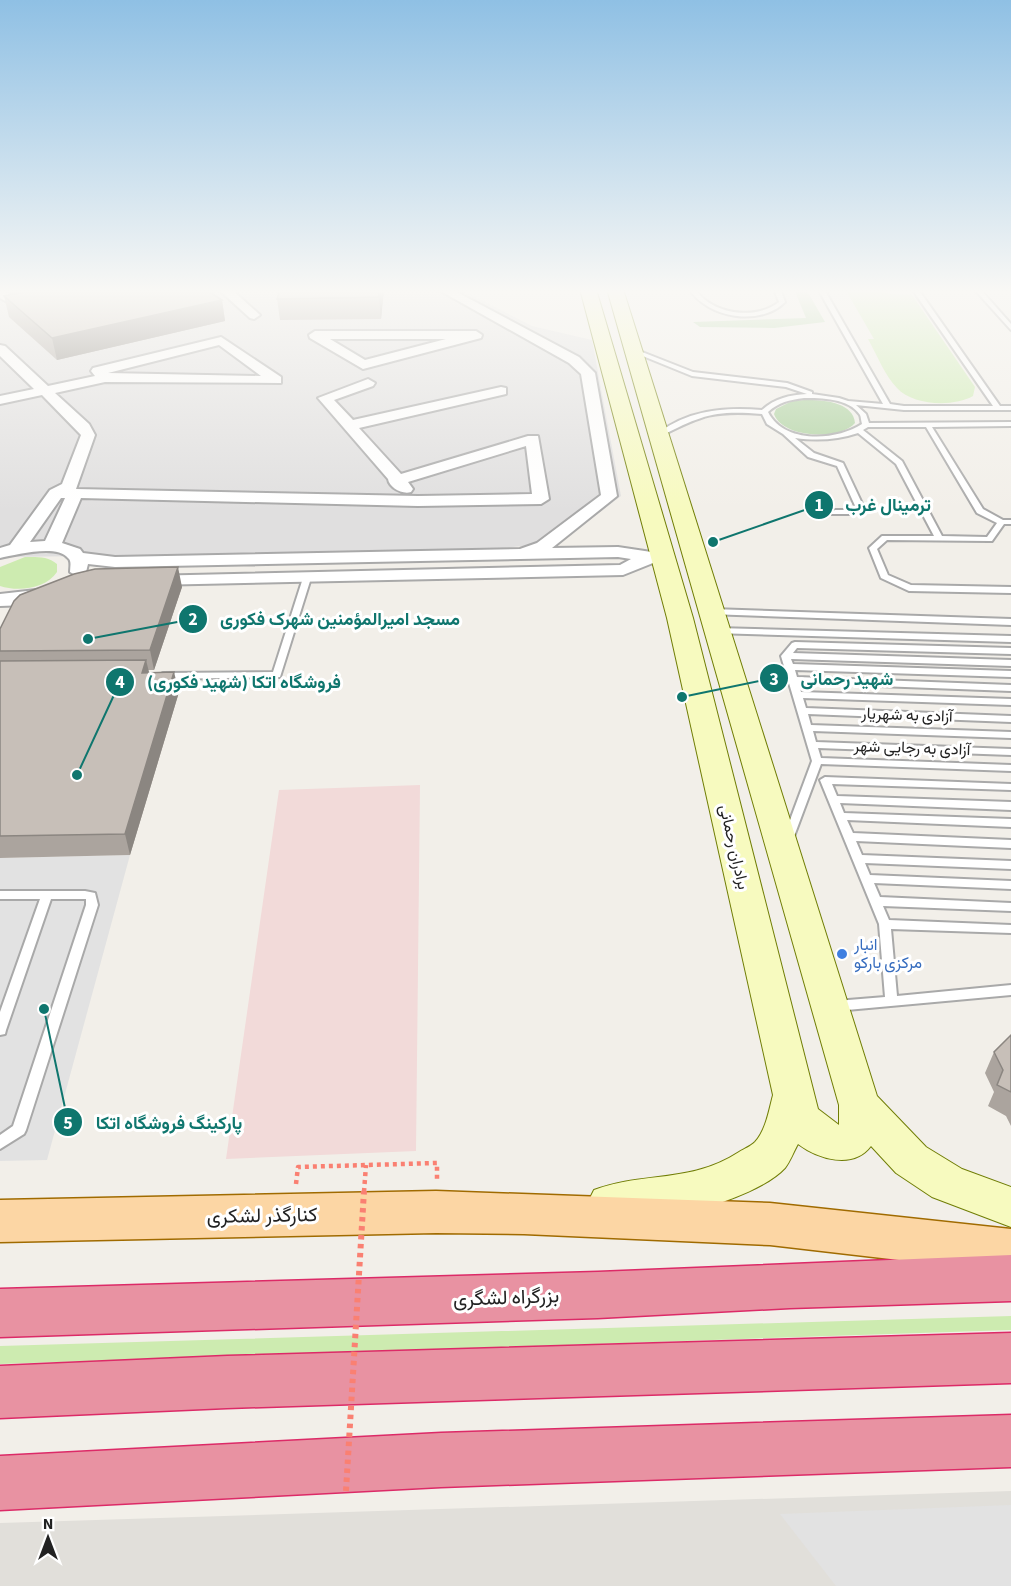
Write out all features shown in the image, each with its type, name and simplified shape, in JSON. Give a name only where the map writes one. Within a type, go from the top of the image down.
[{"type":"highway","name":"بزرگراه لشگری","points":[[0,1313],[586,1295],[790,1285],[1011,1278]]},
{"type":"highway","points":[[0,1392],[239,1382],[1011,1358]]},
{"type":"highway","points":[[0,1483],[429,1461],[1011,1441]]},
{"type":"main road","name":"برادران رحمانی","points":[[524,1213],[682,1195],[732,1180],[770,1155],[785,1127],[793,1095],[680,618],[656,557],[607,363]]},
{"type":"main road","points":[[638,363],[859,1105],[859,1124],[856,1135],[847,1142],[828,1142],[815,1135],[803,1123],[793,1095]]},
{"type":"main road","points":[[859,1105],[911,1160],[947,1182],[1011,1207]]},
{"type":"main road","name":"کنارگذر لشکری","points":[[9,1219],[436,1212],[524,1213],[770,1224],[1011,1251]]},
{"type":"street","points":[[15,363],[84,427],[88,435],[67,491],[52,546]]},
{"type":"street","points":[[105,378],[98,371],[131,363]]},
{"type":"street","points":[[0,400],[105,378],[276,380],[252,363]]},
{"type":"street","points":[[510,555],[543,547],[609,496],[588,373],[577,363]]},
{"type":"street","points":[[368,383],[325,398],[395,481],[418,501]]},
{"type":"street","points":[[348,426],[501,391]]},
{"type":"street","points":[[67,491],[418,501],[541,499],[533,439],[395,481]]},
{"type":"street","points":[[17,548],[67,491]]},
{"type":"street","points":[[0,554],[17,548],[52,546],[72,552],[78,558],[80,571],[67,586]]},
{"type":"street","points":[[134,580],[572,552],[618,552],[656,557]]},
{"type":"street","points":[[572,552],[574,571]]},
{"type":"street","points":[[78,558],[115,562],[308,569],[574,571],[623,570],[656,557]]},
{"type":"street","points":[[5,608],[67,586],[90,583]]},
{"type":"lane","points":[[665,363],[692,374],[787,385],[822,397],[888,407],[1011,408]]},
{"type":"lane","points":[[863,363],[888,407]]},
{"type":"lane","points":[[967,363],[998,408]]},
{"type":"lane","points":[[822,397],[790,397],[777,400],[768,405],[764,412],[765,418],[811,455],[840,465],[862,512],[835,512]]},
{"type":"lane","points":[[837,400],[861,411],[866,418],[863,428]]},
{"type":"lane","points":[[659,435],[704,411],[724,408],[764,412]]},
{"type":"lane","points":[[784,432],[816,438],[834,438],[863,428],[928,425],[1010,426]]},
{"type":"lane","points":[[928,425],[980,511],[1007,522],[989,539],[885,538],[873,548],[884,576],[909,588],[1011,590]]},
{"type":"lane","points":[[863,428],[899,463],[939,538]]},
{"type":"lane","points":[[150,676],[277,675],[308,569]]},
{"type":"lane","points":[[714,621],[1011,622]]},
{"type":"lane","points":[[714,621],[1011,639]]},
{"type":"lane","points":[[786,656],[795,645],[1011,651]]},
{"type":"lane","points":[[783,850],[817,761],[786,656]]},
{"type":"lane","points":[[786,656],[1011,663]]},
{"type":"lane","points":[[789,667],[1011,674]]},
{"type":"lane","points":[[793,680],[1011,688]]},
{"type":"lane","points":[[797,695],[1011,702]]},
{"type":"lane","name":"آزادی به شهریار","points":[[802,711],[1011,719]]},
{"type":"lane","points":[[807,728],[1011,735]]},
{"type":"lane","name":"آزادی به رجایی شهر","points":[[812,745],[1011,752]]},
{"type":"lane","points":[[817,761],[1011,768]]},
{"type":"lane","points":[[891,999],[885,924],[825,780],[1011,786]]},
{"type":"lane","points":[[833,799],[1011,806]]},
{"type":"lane","points":[[840,816],[1011,823]]},
{"type":"lane","points":[[849,837],[1011,843]]},
{"type":"lane","points":[[858,859],[1011,865]]},
{"type":"lane","points":[[866,879],[1011,885]]},
{"type":"lane","points":[[0,895],[91,896],[92,904],[19,1130],[0,1143]]},
{"type":"lane","points":[[0,1030],[47,895]]},
{"type":"lane","points":[[875,901],[1011,907]]},
{"type":"lane","points":[[885,924],[1011,929]]},
{"type":"lane","points":[[830,1007],[891,999],[1011,990]]},
{"type":"path","points":[[298,1167],[437,1163]]},
{"type":"path","points":[[346,1491],[366,1165]]},
{"type":"shaded area","points":[[0,363],[596,363],[621,496],[561,542],[465,552],[0,557]]},
{"type":"shaded area","points":[[420,785],[416,1151],[226,1159],[279,790]]},
{"type":"shaded area","points":[[130,855],[47,1160],[0,1161],[0,858]]},
{"type":"shaded area","points":[[1011,1491],[1011,1586],[0,1586],[0,1523]]},
{"type":"shaded area","points":[[1011,1505],[1011,1586],[836,1586],[780,1514]]},
{"type":"green space","points":[[881,363],[959,363],[975,387],[973,396],[965,400],[945,403],[923,401],[904,394]]},
{"type":"green space","points":[[819,400],[839,405],[847,409],[855,423],[848,429],[837,433],[799,432],[779,422],[774,414],[776,409],[792,401]]},
{"type":"green space","points":[[25,557],[50,560],[57,564],[57,572],[46,582],[31,588],[15,589],[0,586],[0,567]]},
{"type":"green space","points":[[1011,1316],[1011,1330],[0,1364],[0,1346]]},
{"type":"building","points":[[178,567],[150,650],[0,651],[0,629],[14,601],[20,595],[74,574],[95,569]]},
{"type":"building","points":[[146,660],[142,673],[174,672],[125,834],[0,836],[0,661]]},
{"type":"building","points":[[1011,1035],[1011,1092],[997,1085],[1003,1070],[994,1052]]},
{"type":"place","name":"ترمینال غرب","points":[[713,542]]},
{"type":"place","name":"مسجد امیرالمؤمنین شهرک فکوری","points":[[88,639]]},
{"type":"place","name":"شهید رحمانی","points":[[682,697]]},
{"type":"place","name":"فروشگاه اتکا (شهید فکوری)","points":[[77,775]]},
{"type":"place","name":"انبار مرکزی بارکو","points":[[842,954]]},
{"type":"place","name":"پارکینگ فروشگاه اتکا","points":[[44,1009]]}]
